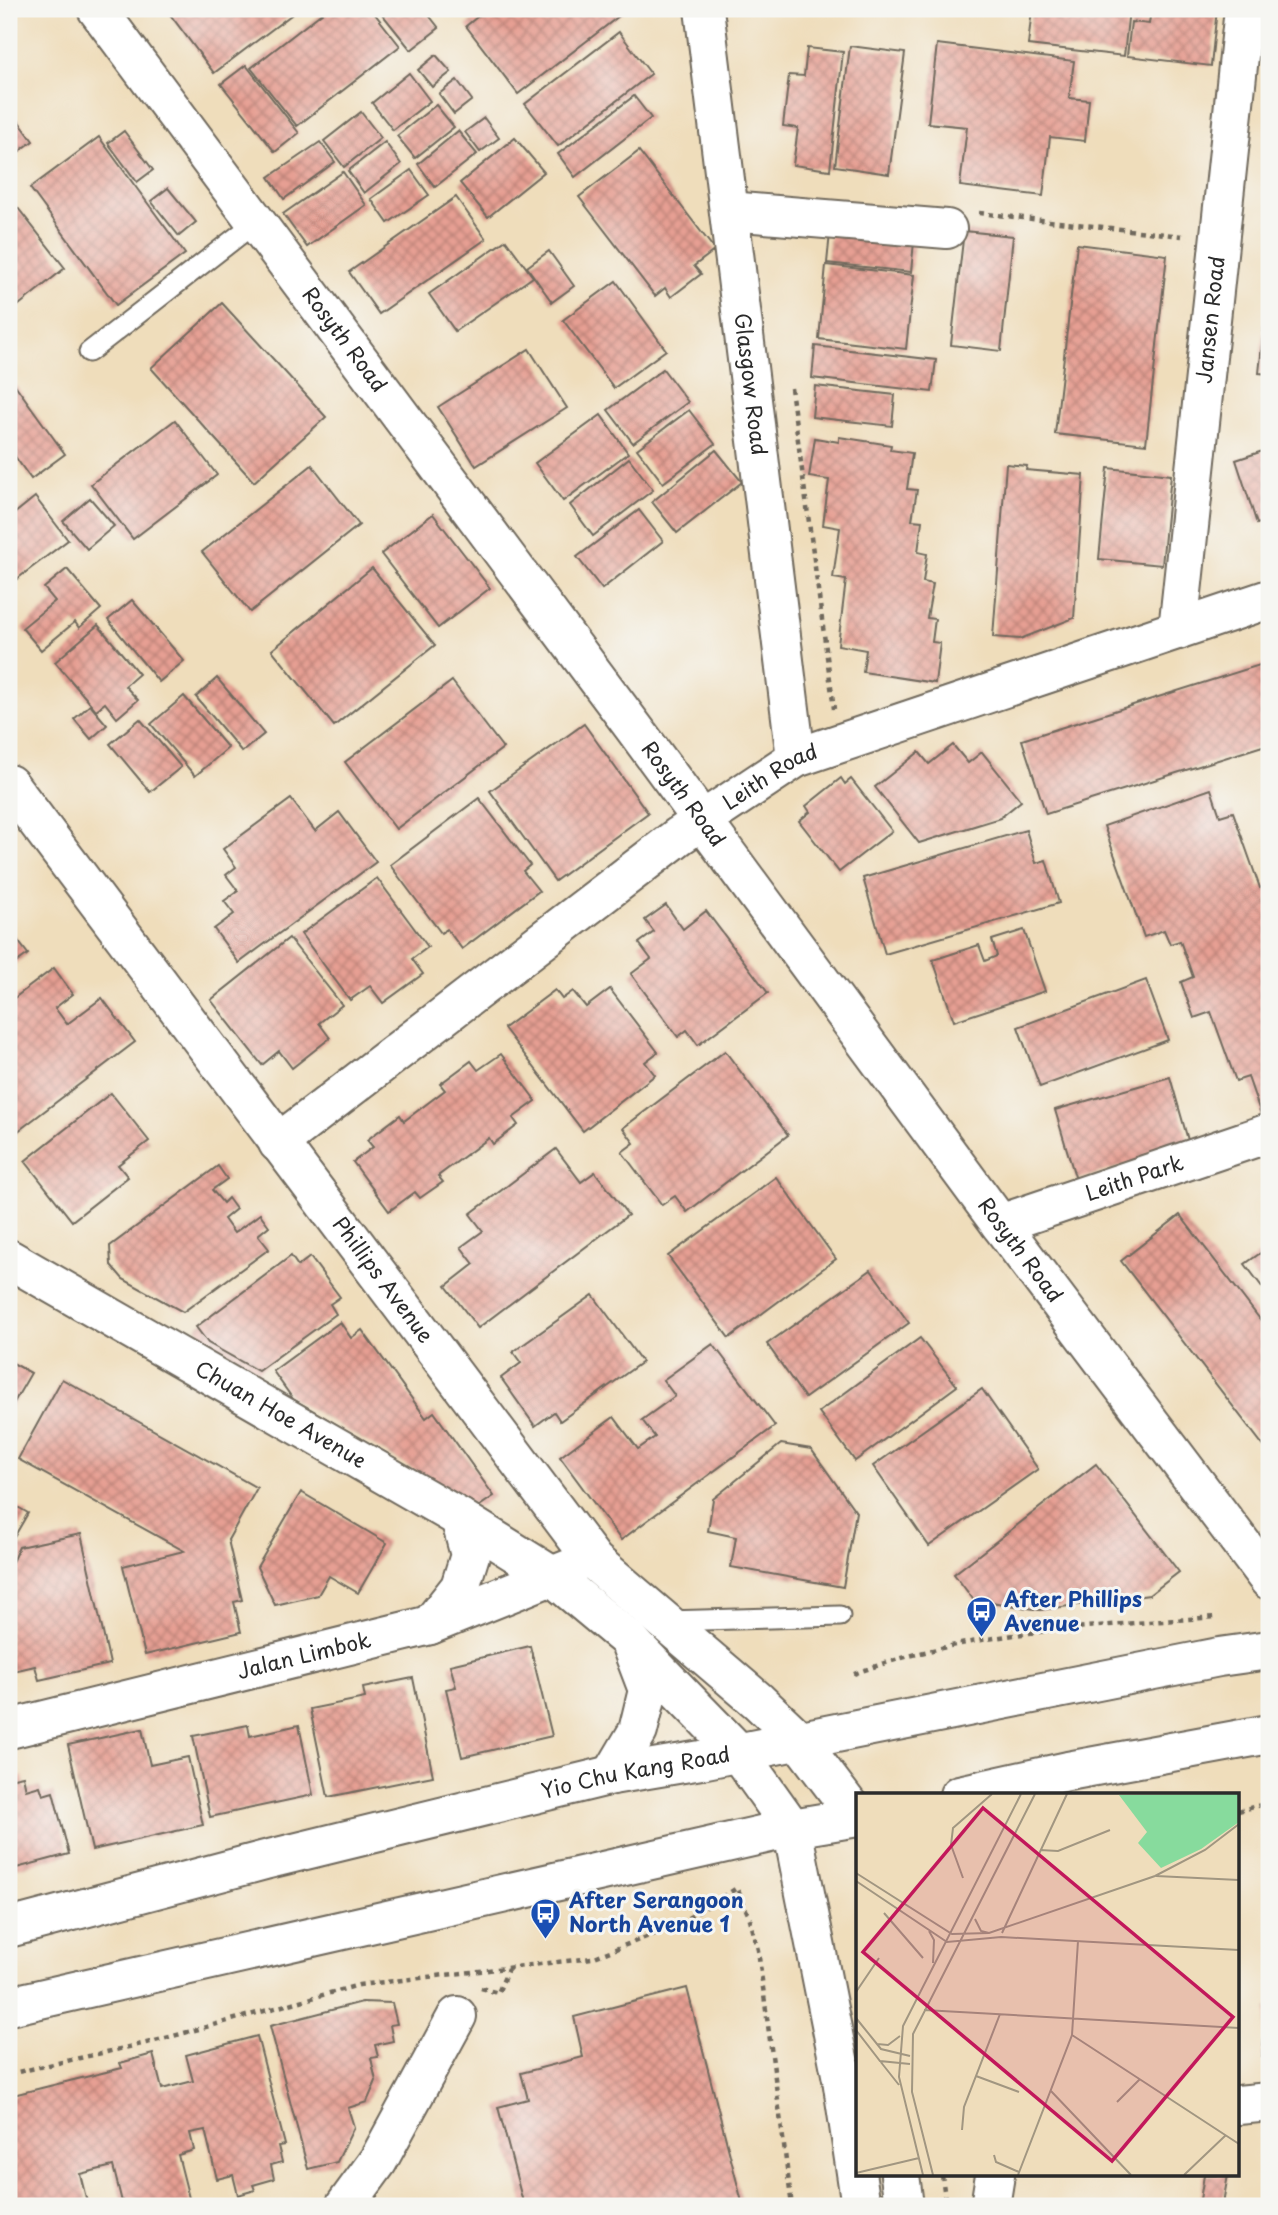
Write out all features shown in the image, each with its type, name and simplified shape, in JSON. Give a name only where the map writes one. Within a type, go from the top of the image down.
[{"type":"street","name":"Rosyth Road","points":[[97,9],[1000,1224],[1269,1580]]},
{"type":"street","name":"Glasgow Road","points":[[704,9],[796,758]]},
{"type":"street","name":"Jansen Road","points":[[1178,630],[1244,9]]},
{"type":"street","points":[[729,211],[947,229]]},
{"type":"street","name":"Leith Road","points":[[278,1143],[701,820],[796,758],[1269,599]]},
{"type":"street","name":"Phillips Avenue","points":[[9,784],[594,1561],[758,1701],[797,1739],[856,1816]]},
{"type":"street","name":"Leith Park","points":[[1000,1224],[1269,1133]]},
{"type":"street","name":"Chuan Hoe Avenue","points":[[9,1259],[460,1518],[551,1575]]},
{"type":"street","points":[[430,1625],[460,1587],[470,1555],[460,1518]]},
{"type":"street","name":"Jalan Limbok","points":[[9,1729],[430,1625],[551,1575],[594,1561]]},
{"type":"street","points":[[551,1575],[629,1640],[737,1751],[792,1828],[842,2079],[860,2206]]},
{"type":"street","points":[[612,1775],[638,1731],[648,1690],[629,1640]]},
{"type":"street","name":"Yio Chu Kang Road","points":[[9,1927],[265,1860],[612,1775],[701,1760],[1219,1657],[1269,1650]]},
{"type":"street","points":[[969,1793],[1068,1771],[1269,1734]]},
{"type":"street","points":[[1035,1793],[1068,1771]]},
{"type":"street","points":[[9,2006],[792,1828],[856,1819]]},
{"type":"street","points":[[345,2206],[378,2161],[457,2016]]},
{"type":"street","points":[[1240,2105],[1269,2102]]},
{"type":"street","points":[[900,2176],[904,2206]]},
{"type":"street","points":[[990,2206],[995,2176]]},
{"type":"lane","points":[[89,352],[256,222]]},
{"type":"lane","points":[[662,1621],[840,1616]]},
{"type":"path","points":[[854,1674],[892,1660],[981,1639],[1076,1628],[1221,1617]]},
{"type":"path","points":[[1240,1810],[1269,1803]]},
{"type":"path","points":[[9,2074],[155,2041],[359,1985],[592,1958],[676,1926],[737,1888],[750,1919],[758,1950],[792,2206]]},
{"type":"path","points":[[942,2176],[946,2206]]},
{"type":"building","points":[[166,9],[299,9],[214,73]]},
{"type":"building","points":[[327,9],[371,9],[400,46],[297,126],[251,68]]},
{"type":"building","points":[[378,9],[424,9],[439,28],[411,50]]},
{"type":"building","points":[[487,9],[628,9],[518,94],[466,26]]},
{"type":"building","points":[[1032,9],[1129,9],[1124,56],[1028,45]]},
{"type":"building","points":[[1151,9],[1217,9],[1211,66],[1127,56],[1131,22],[1149,24]]},
{"type":"building","points":[[619,32],[651,74],[558,146],[525,104]]},
{"type":"building","points":[[937,44],[1074,61],[1069,98],[1089,100],[1085,141],[1050,137],[1043,196],[960,186],[967,127],[928,123]]},
{"type":"building","points":[[850,46],[905,53],[889,174],[835,166]]},
{"type":"building","points":[[807,48],[843,52],[830,170],[793,165],[798,128],[783,126],[789,75],[804,76]]},
{"type":"building","points":[[436,55],[451,72],[432,87],[418,70]]},
{"type":"building","points":[[246,65],[299,133],[275,152],[221,84]]},
{"type":"building","points":[[409,73],[430,101],[393,130],[372,103]]},
{"type":"building","points":[[457,80],[472,100],[454,114],[439,94]]},
{"type":"building","points":[[634,96],[651,118],[575,177],[558,154]]},
{"type":"building","points":[[436,105],[454,127],[415,158],[397,136]]},
{"type":"building","points":[[9,108],[33,141],[9,159]]},
{"type":"building","points":[[361,112],[381,138],[344,167],[324,141]]},
{"type":"building","points":[[484,118],[499,138],[480,152],[465,132]]},
{"type":"building","points":[[124,131],[153,170],[137,182],[108,143]]},
{"type":"building","points":[[458,131],[477,154],[435,187],[418,164]]},
{"type":"building","points":[[99,137],[185,254],[116,305],[30,188]]},
{"type":"building","points":[[515,138],[544,172],[488,217],[460,183]]},
{"type":"building","points":[[320,142],[335,162],[284,199],[269,177]]},
{"type":"building","points":[[385,142],[401,164],[364,193],[348,171]]},
{"type":"building","points":[[639,151],[715,250],[694,266],[701,274],[671,297],[665,288],[655,296],[579,197]]},
{"type":"building","points":[[411,170],[429,195],[388,223],[371,199]]},
{"type":"building","points":[[343,172],[366,205],[307,247],[283,214]]},
{"type":"building","points":[[168,188],[196,222],[179,236],[151,201]]},
{"type":"building","points":[[456,197],[486,239],[379,314],[349,272]]},
{"type":"building","points":[[18,208],[65,268],[9,313],[9,215]]},
{"type":"building","points":[[964,231],[1013,236],[1001,351],[951,345]]},
{"type":"building","points":[[830,233],[914,242],[911,272],[827,263]]},
{"type":"building","points":[[506,240],[533,277],[455,331],[429,294]]},
{"type":"building","points":[[1077,244],[1167,255],[1146,444],[1055,434]]},
{"type":"building","points":[[549,251],[574,286],[552,302],[527,267]]},
{"type":"building","points":[[826,265],[914,275],[906,349],[819,339]]},
{"type":"building","points":[[616,281],[666,350],[614,388],[563,320]]},
{"type":"building","points":[[1269,298],[1269,374],[1259,373]]},
{"type":"building","points":[[222,303],[326,417],[254,482],[151,368]]},
{"type":"building","points":[[815,346],[936,360],[932,392],[812,378]]},
{"type":"building","points":[[529,349],[567,408],[476,466],[438,407]]},
{"type":"building","points":[[663,369],[688,402],[633,443],[608,410]]},
{"type":"building","points":[[13,382],[65,454],[31,479],[9,448],[9,386]]},
{"type":"building","points":[[815,386],[895,395],[892,426],[812,417]]},
{"type":"building","points":[[689,410],[715,444],[663,483],[637,449]]},
{"type":"building","points":[[601,415],[628,453],[563,501],[535,463]]},
{"type":"building","points":[[175,420],[217,475],[133,539],[91,484]]},
{"type":"building","points":[[839,437],[891,445],[890,450],[912,453],[907,489],[917,490],[912,520],[922,521],[918,552],[927,554],[923,582],[933,584],[927,618],[935,619],[932,642],[940,643],[935,683],[863,672],[866,650],[838,645],[846,580],[833,578],[840,528],[823,525],[829,480],[809,477],[815,438],[839,442]]},
{"type":"building","points":[[1269,449],[1269,520],[1257,524],[1236,460]]},
{"type":"building","points":[[716,450],[742,482],[677,533],[652,502]]},
{"type":"building","points":[[629,458],[653,490],[593,536],[570,505]]},
{"type":"building","points":[[1006,464],[1027,466],[1026,470],[1084,475],[1074,618],[1020,639],[993,637]]},
{"type":"building","points":[[312,465],[359,525],[250,612],[202,552]]},
{"type":"building","points":[[1108,468],[1171,475],[1162,565],[1099,559]]},
{"type":"building","points":[[35,497],[68,540],[9,585],[9,518]]},
{"type":"building","points":[[90,498],[114,526],[87,549],[63,521]]},
{"type":"building","points":[[639,510],[663,541],[602,589],[577,557]]},
{"type":"building","points":[[433,514],[490,588],[438,628],[381,554]]},
{"type":"building","points":[[372,568],[435,645],[334,726],[272,650]]},
{"type":"building","points":[[67,569],[101,609],[79,628],[75,622],[41,650],[22,628],[55,601],[44,588]]},
{"type":"building","points":[[132,600],[184,661],[159,682],[108,620]]},
{"type":"building","points":[[98,625],[139,674],[125,686],[138,700],[117,718],[105,703],[96,710],[55,662]]},
{"type":"building","points":[[1269,662],[1269,744],[1046,814],[1022,740]]},
{"type":"building","points":[[217,678],[264,734],[242,752],[196,697]]},
{"type":"building","points":[[452,681],[503,748],[396,829],[345,762]]},
{"type":"building","points":[[184,696],[228,748],[195,776],[151,724]]},
{"type":"building","points":[[90,705],[107,725],[91,739],[74,719]]},
{"type":"building","points":[[140,719],[181,767],[150,792],[110,744]]},
{"type":"building","points":[[584,724],[648,813],[555,881],[490,791]]},
{"type":"building","points":[[953,745],[968,763],[982,752],[1021,801],[1000,818],[919,843],[875,787],[919,752],[929,764]]},
{"type":"building","points":[[841,778],[845,784],[851,779],[892,831],[839,872],[799,821],[810,812],[806,806]]},
{"type":"building","points":[[1211,789],[1220,816],[1233,812],[1260,888],[1269,884],[1269,1118],[1263,1120],[1248,1077],[1236,1081],[1211,1012],[1194,1018],[1181,982],[1193,977],[1180,941],[1170,944],[1164,930],[1144,937],[1104,826]]},
{"type":"building","points":[[479,798],[530,865],[523,871],[539,891],[462,949],[447,929],[441,933],[390,865]]},
{"type":"building","points":[[291,799],[315,831],[339,812],[376,862],[239,963],[214,929],[234,914],[224,901],[238,891],[226,875],[236,867],[223,849]]},
{"type":"building","points":[[1026,830],[1036,863],[1046,860],[1059,903],[885,954],[863,878]]},
{"type":"building","points":[[377,878],[428,947],[412,959],[423,974],[383,1003],[370,986],[350,1000],[301,934]]},
{"type":"building","points":[[666,905],[683,929],[706,911],[768,993],[698,1045],[687,1030],[678,1037],[631,974],[651,959],[639,943],[654,932],[645,920]]},
{"type":"building","points":[[9,929],[28,954],[9,968]]},
{"type":"building","points":[[1024,930],[1045,991],[954,1021],[933,960],[979,945],[985,961],[997,956],[992,940]]},
{"type":"building","points":[[289,938],[342,1005],[319,1023],[330,1038],[292,1068],[279,1051],[262,1065],[211,1000]]},
{"type":"building","points":[[54,968],[73,994],[55,1008],[67,1024],[102,998],[135,1042],[9,1138],[9,1002]]},
{"type":"building","points":[[1146,980],[1168,1040],[1040,1087],[1018,1027]]},
{"type":"building","points":[[610,989],[658,1052],[645,1062],[655,1075],[583,1131],[504,1028],[555,990],[562,999],[573,991],[586,1007]]},
{"type":"building","points":[[725,1051],[788,1135],[687,1212],[675,1196],[662,1205],[622,1152],[634,1143],[623,1128]]},
{"type":"building","points":[[501,1054],[536,1101],[513,1118],[518,1125],[493,1144],[489,1138],[438,1176],[443,1182],[420,1198],[415,1192],[389,1211],[353,1162],[373,1147],[367,1140],[400,1115],[404,1121],[445,1090],[440,1084],[471,1061],[478,1070]]},
{"type":"building","points":[[1170,1077],[1190,1147],[1076,1180],[1055,1110]]},
{"type":"building","points":[[111,1093],[149,1141],[118,1165],[128,1177],[72,1221],[25,1161]]},
{"type":"building","points":[[556,1149],[581,1182],[595,1172],[628,1215],[478,1328],[446,1286],[474,1264],[461,1247],[483,1231],[470,1214]]},
{"type":"building","points":[[218,1166],[227,1179],[212,1190],[223,1203],[228,1198],[236,1209],[224,1219],[234,1233],[260,1214],[269,1226],[258,1235],[269,1249],[183,1312],[123,1279],[111,1265],[110,1246]]},
{"type":"building","points":[[776,1177],[836,1259],[729,1338],[668,1256]]},
{"type":"building","points":[[1180,1215],[1269,1331],[1269,1453],[1121,1261]]},
{"type":"building","points":[[1269,1247],[1269,1296],[1245,1264]]},
{"type":"building","points":[[291,1256],[298,1266],[310,1257],[340,1297],[330,1304],[336,1314],[258,1371],[208,1343],[196,1327]]},
{"type":"building","points":[[871,1270],[909,1323],[805,1398],[767,1344]]},
{"type":"building","points":[[593,1295],[642,1362],[560,1421],[554,1412],[535,1426],[501,1378],[521,1363],[513,1352]]},
{"type":"building","points":[[340,1322],[351,1338],[362,1330],[426,1418],[434,1412],[494,1496],[478,1507],[293,1399],[273,1371]]},
{"type":"building","points":[[920,1338],[957,1386],[855,1461],[819,1412]]},
{"type":"building","points":[[713,1344],[775,1426],[621,1540],[560,1457],[614,1417],[638,1449],[655,1437],[642,1420],[675,1396],[663,1380]]},
{"type":"building","points":[[9,1361],[31,1373],[9,1411]]},
{"type":"building","points":[[62,1379],[257,1488],[228,1540],[242,1600],[234,1602],[241,1632],[145,1655],[123,1566],[184,1551],[18,1459]]},
{"type":"building","points":[[982,1389],[1038,1469],[929,1546],[873,1466]]},
{"type":"building","points":[[781,1444],[811,1449],[856,1512],[843,1587],[731,1567],[736,1537],[708,1531],[713,1499]]},
{"type":"building","points":[[1096,1464],[1179,1572],[1149,1595],[1040,1610],[973,1599],[954,1574]]},
{"type":"building","points":[[301,1492],[387,1543],[358,1593],[329,1576],[318,1595],[275,1605],[257,1567]]},
{"type":"building","points":[[9,1502],[28,1513],[9,1546]]},
{"type":"building","points":[[81,1534],[110,1664],[39,1680],[35,1666],[9,1672],[9,1568],[19,1547]]},
{"type":"building","points":[[530,1646],[552,1736],[462,1757],[446,1689],[456,1687],[450,1665]]},
{"type":"building","points":[[413,1678],[433,1776],[328,1797],[310,1709],[365,1698],[363,1688]]},
{"type":"building","points":[[248,1725],[250,1736],[299,1725],[313,1795],[210,1817],[193,1736]]},
{"type":"building","points":[[142,1729],[150,1765],[188,1757],[203,1825],[92,1850],[68,1745]]},
{"type":"building","points":[[23,1776],[26,1790],[40,1786],[43,1795],[53,1792],[69,1854],[9,1870],[9,1779]]},
{"type":"building","points":[[687,1988],[743,2206],[524,2206],[498,2107],[528,2099],[521,2073],[583,2057],[574,2017]]},
{"type":"building","points":[[362,2002],[392,2003],[397,2024],[390,2025],[393,2041],[375,2045],[378,2057],[371,2058],[376,2081],[367,2102],[348,2108],[354,2127],[337,2162],[308,2169],[270,2026]]},
{"type":"building","points":[[1267,2007],[1269,2056],[1262,2056]]},
{"type":"building","points":[[257,2036],[285,2145],[278,2146],[282,2162],[271,2165],[274,2179],[253,2185],[255,2190],[238,2195],[233,2175],[217,2179],[205,2130],[190,2133],[194,2150],[178,2155],[191,2206],[157,2206],[156,2201],[123,2206],[113,2166],[80,2174],[88,2206],[15,2206],[9,2183],[9,2096],[122,2068],[120,2063],[153,2054],[162,2089],[193,2081],[186,2055]]},
{"type":"building","points":[[1204,2176],[1228,2176],[1223,2203],[1234,2206],[1199,2206]]},
{"type":"place","name":"After Phillips Avenue","points":[[981,1639]]},
{"type":"place","name":"After Serangoon North Avenue 1","points":[[546,1940]]}]
